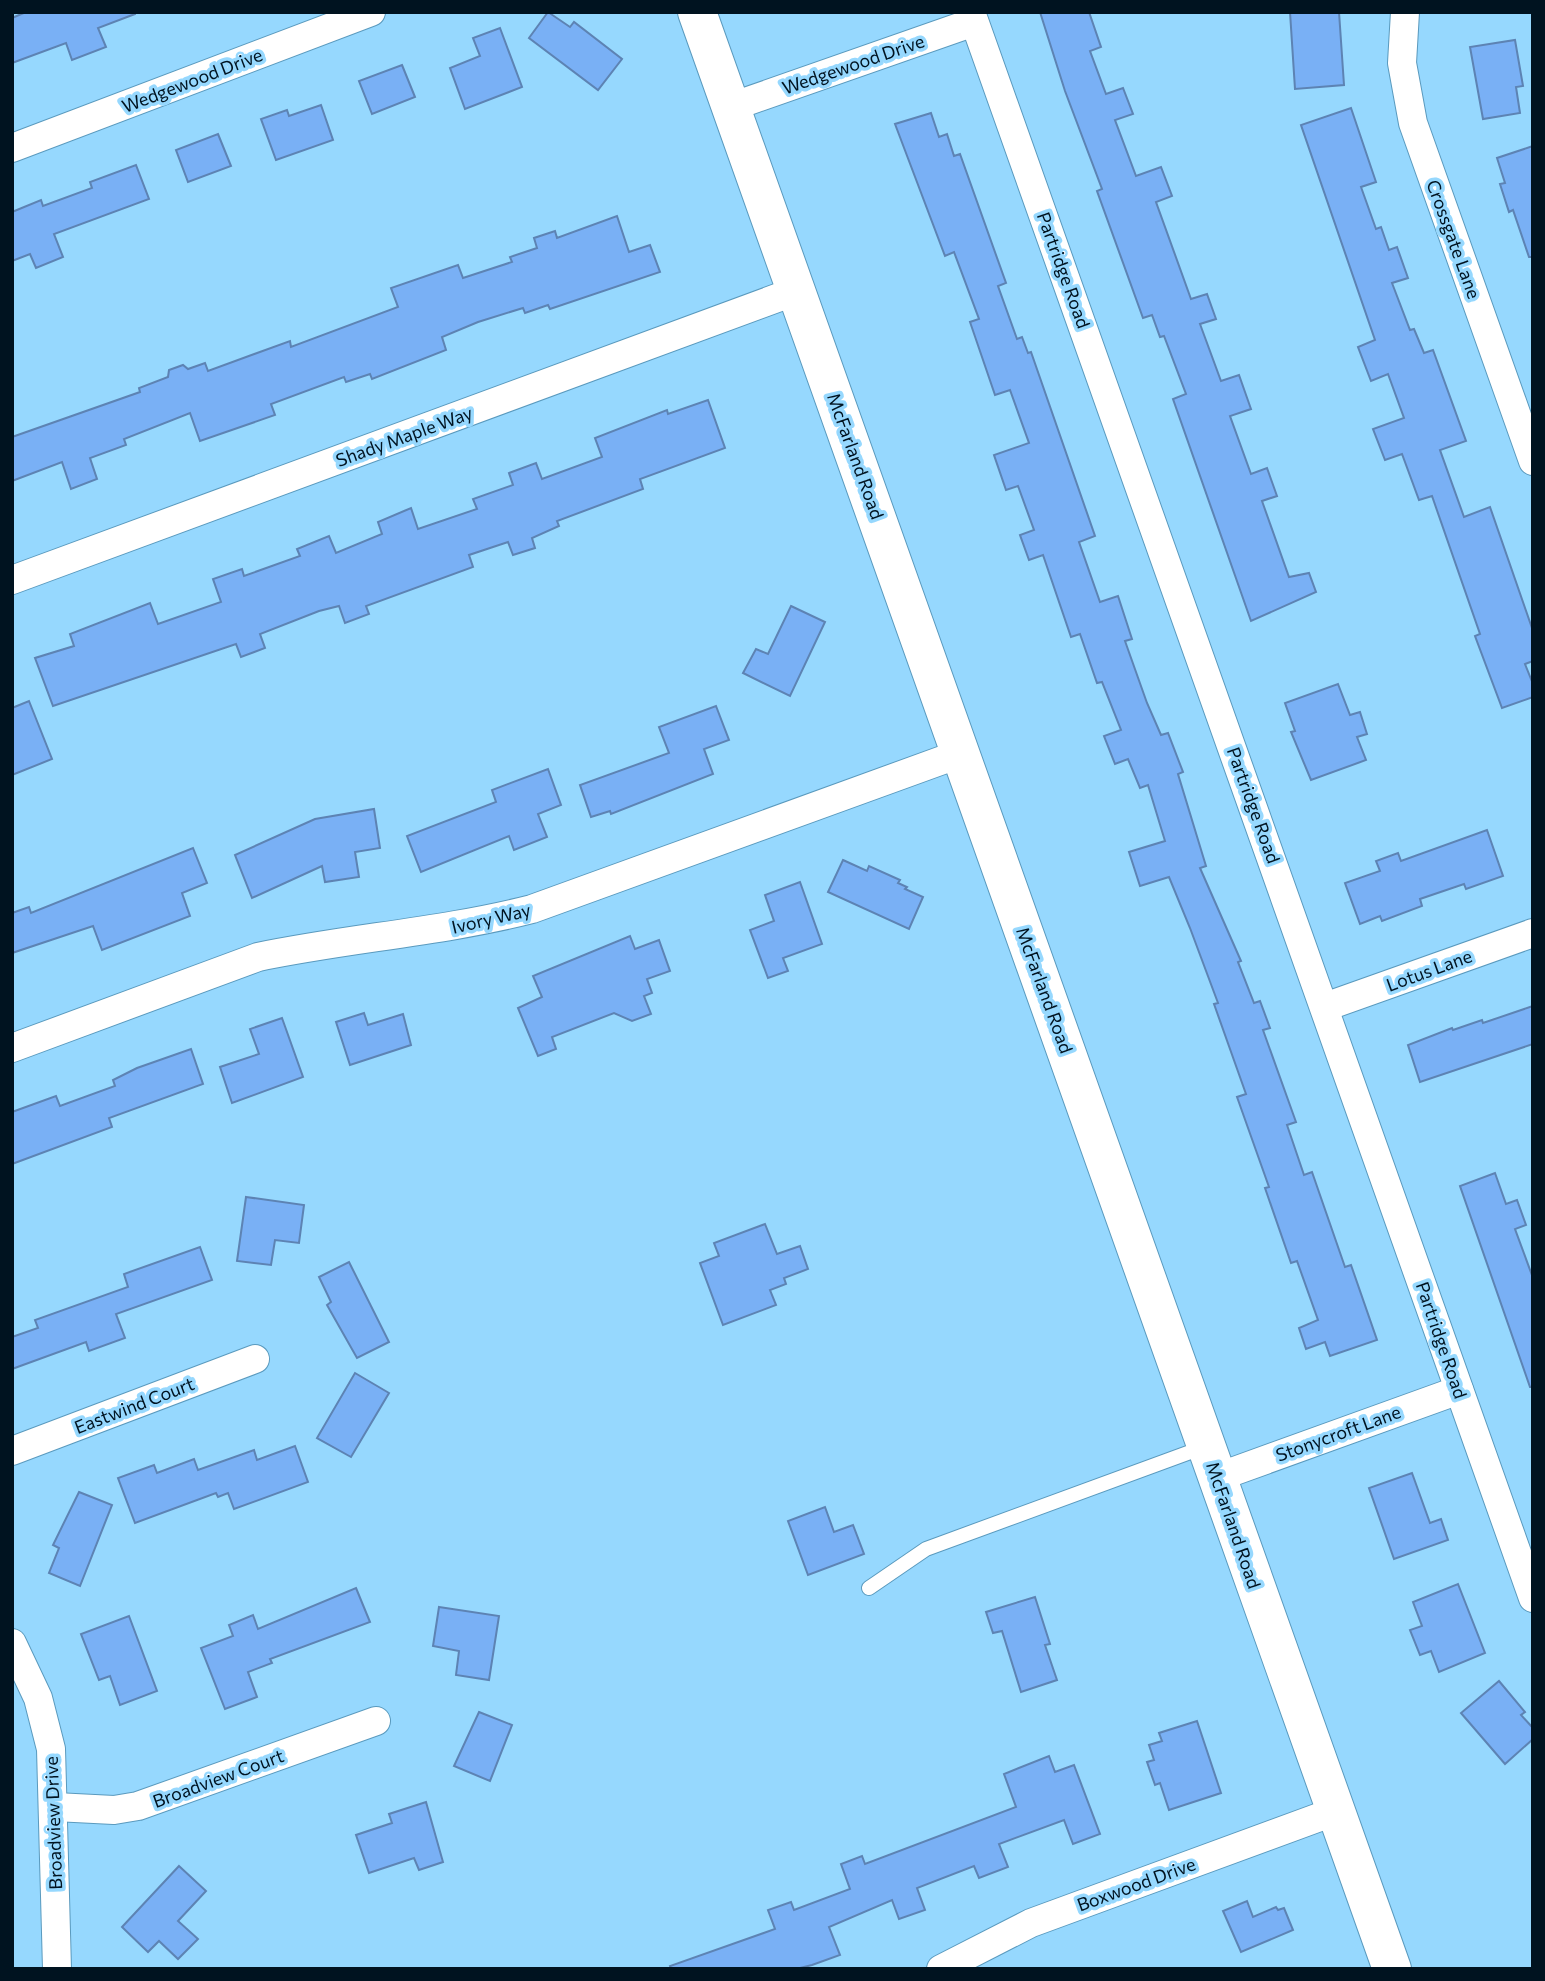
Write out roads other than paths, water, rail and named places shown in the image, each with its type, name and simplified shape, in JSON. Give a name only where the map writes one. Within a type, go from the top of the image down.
[{"type":"street","name":"Wedgewood Drive","points":[[12,148],[372,12]]},
{"type":"street","name":"McFarland Road","points":[[697,12],[1392,1969]]},
{"type":"street","name":"Crossgate Lane","points":[[1405,12],[1403,76],[1413,123],[1533,461]]},
{"type":"street","name":"Wedgewood Drive","points":[[731,107],[973,17]]},
{"type":"street","name":"Partridge Road","points":[[973,17],[1533,1598]]},
{"type":"street","name":"Shady Maple Way","points":[[12,580],[796,291]]},
{"type":"street","name":"Ivory Way","points":[[12,1048],[251,958],[298,948],[482,922],[532,909],[962,754]]},
{"type":"street","name":"Lotus Lane","points":[[1325,1007],[1533,933]]},
{"type":"street","name":"Eastwind Court","points":[[12,1451],[255,1359]]},
{"type":"street","name":"Stonycroft Lane","points":[[1212,1461],[1459,1390]]},
{"type":"street","name":"Broadview Drive","points":[[12,1643],[34,1687],[46,1723],[53,1761],[57,1969]]},
{"type":"street","name":"Broadview Court","points":[[55,1807],[114,1810],[138,1807],[376,1721]]},
{"type":"street","name":"Boxwood Drive","points":[[941,1969],[1031,1923],[1336,1811]]},
{"type":"lane","points":[[869,1588],[926,1549],[1212,1461]]}]
